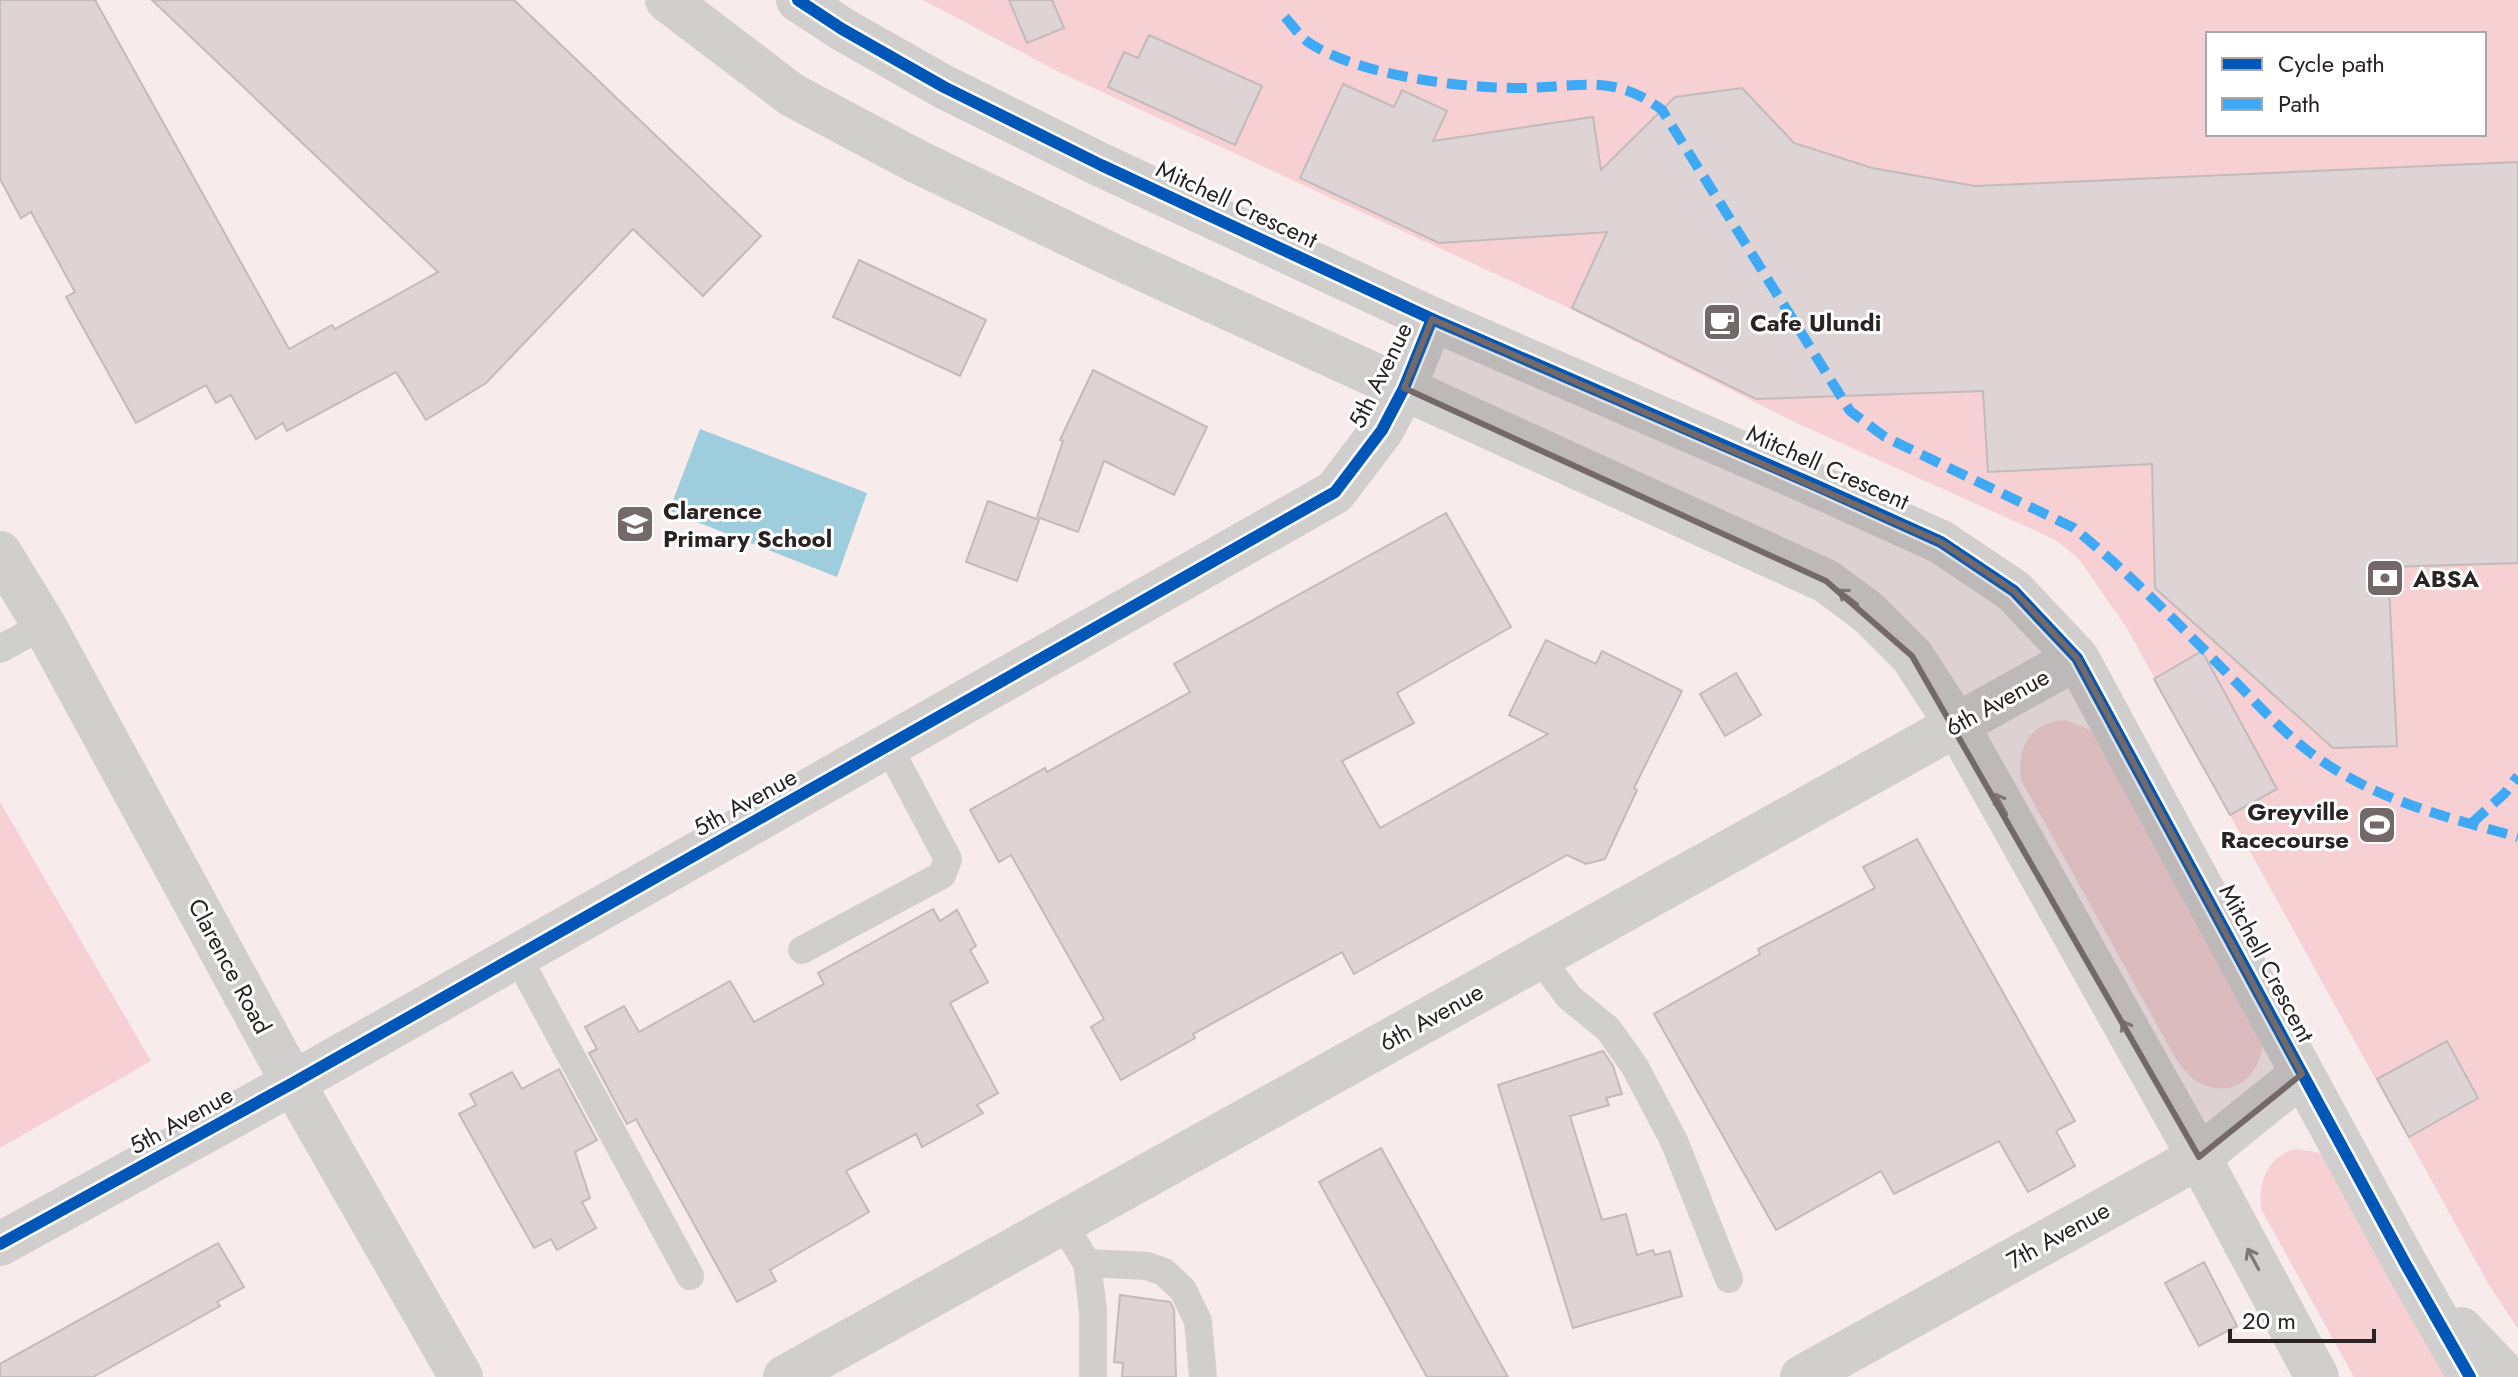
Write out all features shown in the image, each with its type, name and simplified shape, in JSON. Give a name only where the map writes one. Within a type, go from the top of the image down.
[{"type":"street","points":[[667,0],[792,95],[918,162],[1100,249],[1826,581],[1868,612],[1912,656],[1957,725],[2199,1157],[2317,1377]]},
{"type":"street","name":"Mitchell Crescent","points":[[798,0],[944,87],[1101,165],[1432,319],[1941,542],[2014,591],[2077,658],[2470,1377]]},
{"type":"street","name":"5th Avenue","points":[[0,1244],[293,1083],[1335,492],[1382,430],[1404,388],[1432,319]]},
{"type":"street","name":"Clarence Road","points":[[0,553],[44,625],[293,1083],[461,1377]]},
{"type":"street","name":"6th Avenue","points":[[785,1377],[2077,658]]},
{"type":"street","name":"7th Avenue","points":[[1802,1377],[2199,1157],[2302,1074]]},
{"type":"street","name":"Mitchell Crescent","points":[[2405,1263],[2473,1344],[2507,1377]]},
{"type":"lane","points":[[0,649],[44,625]]},
{"type":"lane","points":[[802,950],[942,875],[948,859],[888,746]]},
{"type":"lane","points":[[517,956],[690,1276]]},
{"type":"lane","points":[[1539,957],[1569,997],[1608,1029],[1635,1067],[1674,1141],[1729,1279]]},
{"type":"lane","points":[[1062,1223],[1087,1263],[1093,1311],[1093,1377]]},
{"type":"lane","points":[[1087,1263],[1147,1266],[1164,1272],[1183,1290],[1198,1321],[1203,1377]]},
{"type":"highlighted area","points":[[1432,319],[1941,542],[2014,591],[2077,658],[2302,1074],[2199,1157],[1912,656],[1826,581],[1404,388]]},
{"type":"shaded area","name":"Greyville Racecourse","points":[[923,0],[2518,0],[2518,1329],[2488,1283],[2128,630],[2079,559],[2056,540],[1799,424],[1569,308],[1061,73]]},
{"type":"shaded area","points":[[2065,720],[2095,732],[2263,1035],[2262,1049],[2253,1072],[2235,1086],[2211,1087],[2198,1082],[2176,1059],[2021,780],[2021,757],[2028,739],[2042,726]]},
{"type":"shaded area","points":[[0,802],[151,1061],[0,1148]]},
{"type":"shaded area","points":[[2295,1149],[2317,1152],[2335,1162],[2457,1377],[2354,1377],[2261,1209],[2261,1189],[2266,1172],[2277,1158]]},
{"type":"water","points":[[700,429],[867,493],[837,577],[669,511]]},
{"type":"building","points":[[0,0],[95,0],[289,349],[332,325],[335,329],[438,272],[152,0],[514,0],[761,236],[703,296],[633,229],[486,383],[426,420],[396,372],[287,431],[283,423],[256,439],[231,395],[216,403],[206,385],[136,423],[66,297],[75,292],[31,212],[21,218],[0,179]]},
{"type":"building","points":[[1009,0],[1052,0],[1064,28],[1027,43]]},
{"type":"building","points":[[1149,35],[1262,86],[1235,145],[1108,87],[1124,52],[1138,58]]},
{"type":"building","name":"Greyville Racecourse","points":[[1343,84],[1394,107],[1402,90],[1447,111],[1433,141],[1593,117],[1601,170],[1675,97],[1742,88],[1794,143],[1872,168],[1975,186],[2518,162],[2518,563],[2388,567],[2397,746],[2333,748],[2155,588],[2152,464],[1988,472],[1983,391],[1756,399],[1572,308],[1607,232],[1439,243],[1300,178]]},
{"type":"building","points":[[859,260],[986,320],[960,376],[833,317]]},
{"type":"building","points":[[1093,370],[1207,427],[1174,495],[1104,461],[1078,532],[1037,517],[1063,441],[1060,440]]},
{"type":"building","points":[[988,501],[1039,520],[1017,581],[966,562]]},
{"type":"building","points":[[1446,513],[1511,627],[1397,693],[1414,723],[1342,761],[1380,828],[1548,734],[1509,715],[1546,640],[1596,664],[1602,651],[1682,691],[1634,788],[1637,790],[1605,859],[1586,864],[1567,855],[1354,974],[1342,952],[1193,1034],[1195,1038],[1121,1080],[1091,1027],[1104,1019],[1011,855],[999,862],[970,810],[1045,768],[1047,772],[1190,692],[1174,664]]},
{"type":"building","points":[[2202,651],[2277,789],[2230,815],[2154,679]]},
{"type":"building","points":[[1736,673],[1761,715],[1725,736],[1700,694]]},
{"type":"building","points":[[1917,839],[2075,1121],[2056,1131],[2075,1166],[2028,1192],[1999,1141],[1894,1194],[1881,1171],[1776,1230],[1654,1014],[1760,954],[1758,949],[1875,888],[1863,867]]},
{"type":"building","points":[[933,909],[940,921],[957,910],[976,946],[970,950],[988,982],[950,1003],[998,1093],[977,1105],[983,1113],[922,1147],[916,1134],[846,1171],[869,1212],[770,1270],[776,1281],[737,1302],[636,1119],[627,1124],[589,1053],[597,1049],[585,1027],[624,1006],[639,1032],[730,981],[754,1022],[824,984],[818,973]]},
{"type":"building","points":[[2447,1041],[2478,1098],[2409,1137],[2377,1079]]},
{"type":"building","points":[[1603,1051],[1613,1066],[1622,1094],[1606,1098],[1609,1105],[1570,1116],[1602,1220],[1626,1214],[1637,1255],[1653,1250],[1655,1255],[1670,1251],[1682,1296],[1573,1328],[1498,1085]]},
{"type":"building","points":[[559,1069],[597,1140],[575,1152],[590,1198],[582,1202],[596,1228],[557,1250],[551,1239],[534,1248],[459,1114],[476,1105],[470,1094],[512,1072],[522,1089]]},
{"type":"building","points":[[1381,1148],[1508,1377],[1427,1377],[1319,1182]]},
{"type":"building","points":[[218,1243],[244,1287],[217,1302],[220,1306],[93,1377],[0,1377],[0,1364]]},
{"type":"building","points":[[2204,1262],[2237,1326],[2199,1346],[2165,1283]]},
{"type":"building","points":[[1120,1295],[1170,1302],[1174,1309],[1176,1377],[1122,1377],[1123,1363],[1114,1362]]},
{"type":"marked path","points":[[1285,17],[1311,44],[1332,55],[1384,72],[1441,83],[1496,87],[1611,86],[1644,98],[1662,110],[1850,411],[1885,437],[2074,528],[2149,596],[2280,727],[2305,749],[2342,774],[2390,797],[2518,837]]},
{"type":"marked path","points":[[2471,824],[2505,793],[2518,776]]},
{"type":"cycle path","points":[[798,0],[944,87],[1101,165],[1432,319],[1941,542],[2014,591],[2077,658],[2470,1377]]},
{"type":"cycle path","points":[[0,1244],[293,1083],[1335,492],[1382,430],[1404,388],[1432,319]]},
{"type":"place","name":"Cafe Ulundi","points":[[1722,322]]},
{"type":"place","name":"Clarence Primary School","points":[[635,524]]},
{"type":"place","name":"ABSA","points":[[2385,578]]},
{"type":"place","name":"Greyville Racecourse","points":[[2377,825]]}]
